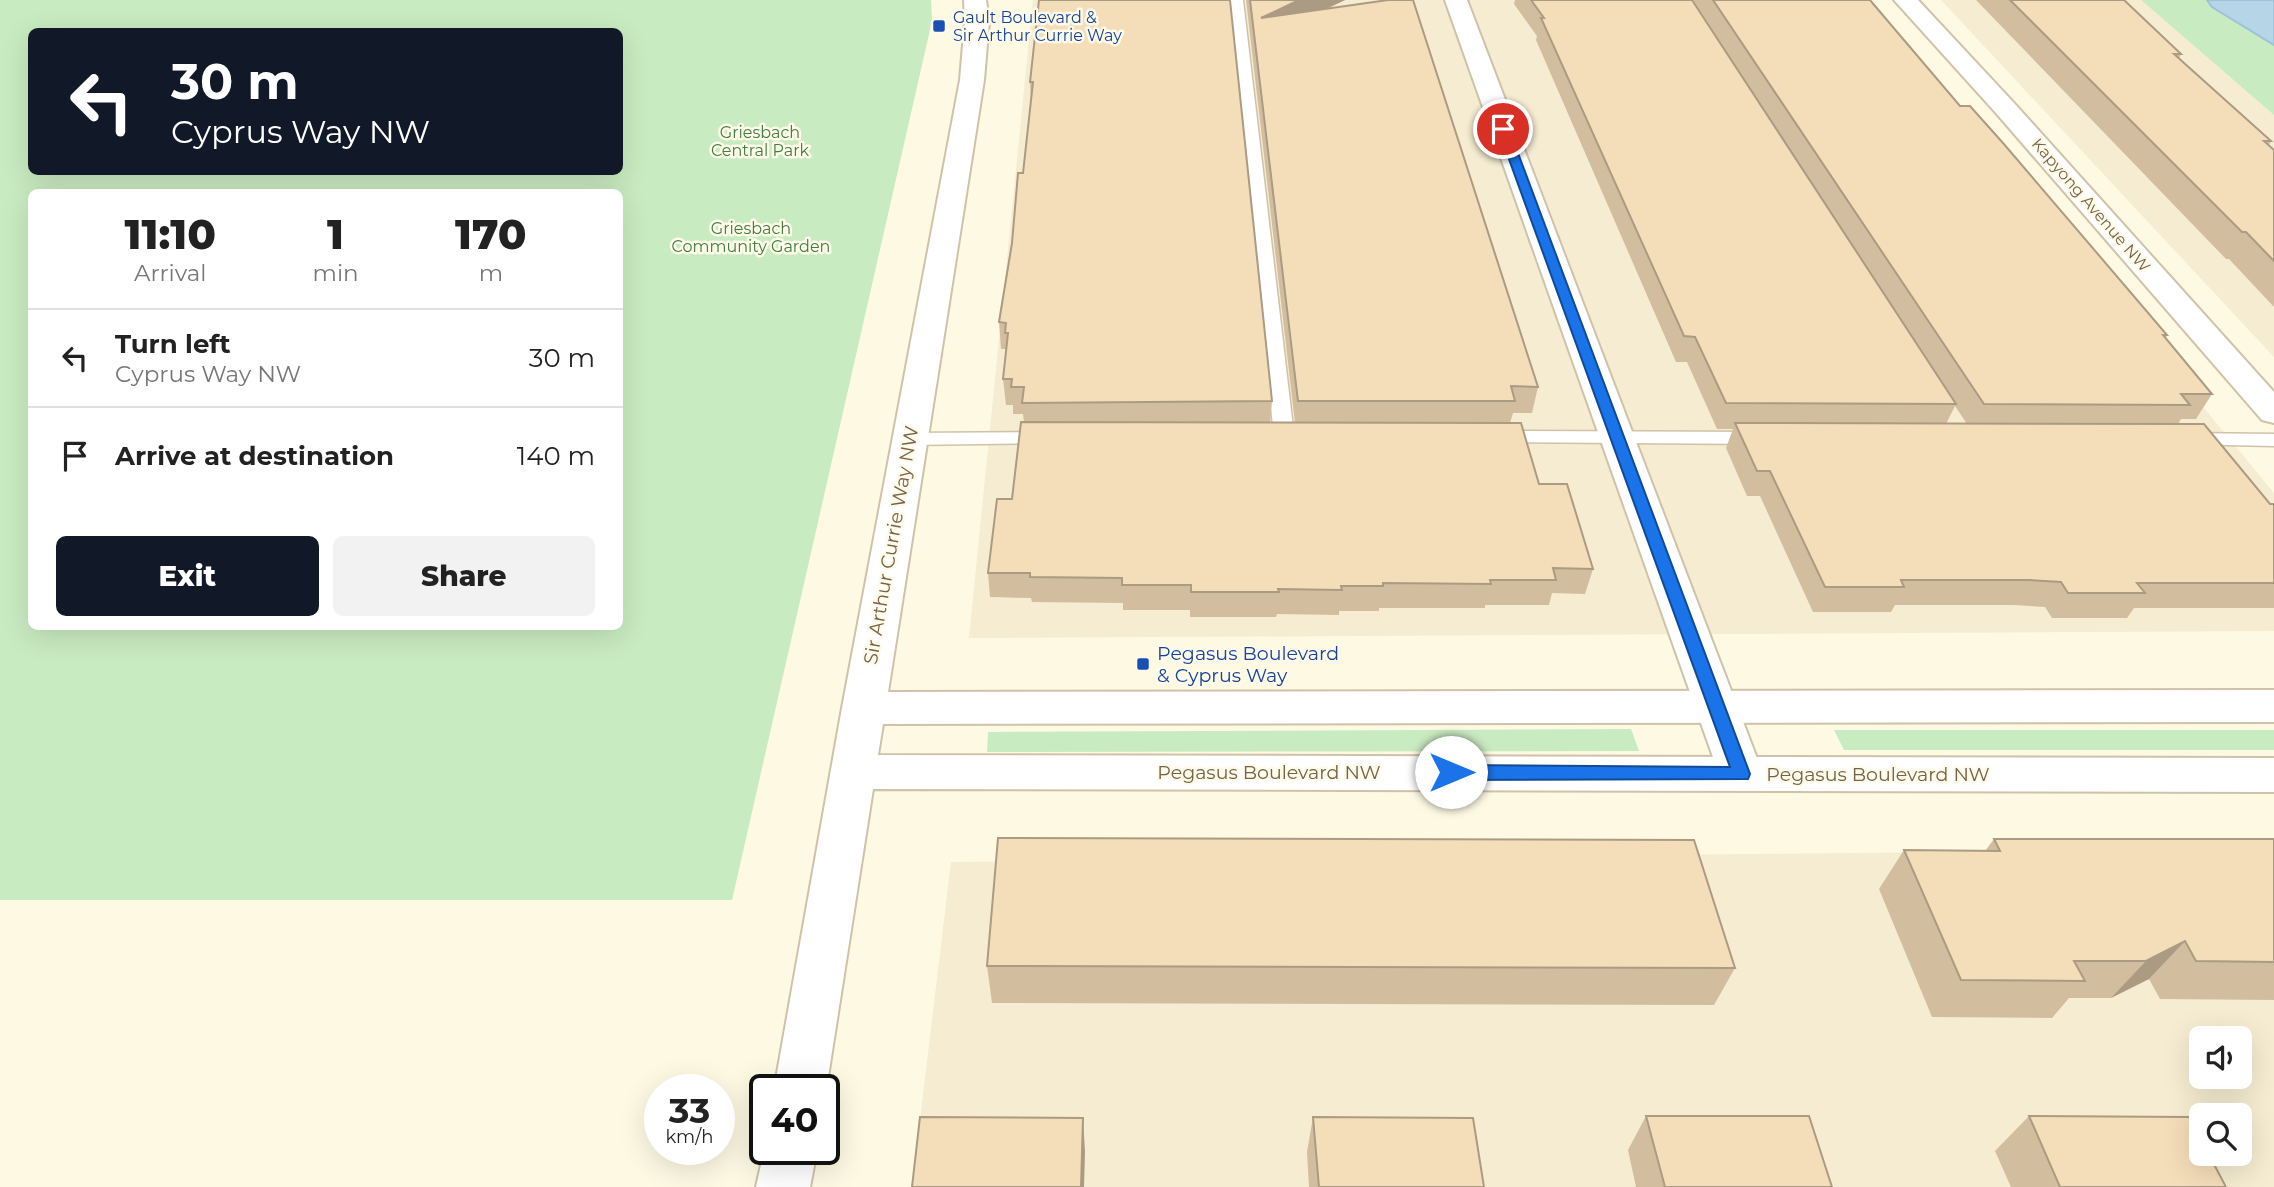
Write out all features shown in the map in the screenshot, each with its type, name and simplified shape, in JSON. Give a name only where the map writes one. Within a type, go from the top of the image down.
[{"type":"street","name":"Sir Arthur Currie Way NW","points":[[803,1074],[972,80],[977,21],[975,0]]},
{"type":"street","points":[[1456,0],[1741,774]]},
{"type":"street","name":"Kapyong Avenue NW","points":[[1905,0],[2014,118],[2274,413]]},
{"type":"street","points":[[863,708],[2274,706]]},
{"type":"street","name":"Pegasus Boulevard NW","points":[[853,772],[2274,775]]},
{"type":"street","points":[[783,1187],[787,1165]]},
{"type":"lane","points":[[1236,0],[1284,436]]},
{"type":"lane","points":[[1478,437],[1782,438]]},
{"type":"lane","points":[[909,439],[1076,438]]},
{"type":"lane","points":[[2165,439],[2274,440]]},
{"type":"shaded area","points":[[1033,0],[1868,0],[2274,493],[2274,631],[969,638]]},
{"type":"shaded area","points":[[1941,0],[2141,0],[2274,115],[2274,357]]},
{"type":"shaded area","points":[[2274,849],[2274,1187],[912,1187],[951,862]]},
{"type":"green space","name":"Griesbach Central Park","points":[[0,0],[931,0],[932,21],[732,900],[0,900]]},
{"type":"green space","points":[[2141,0],[2274,0],[2274,115]]},
{"type":"green space","points":[[1631,729],[1639,751],[987,752],[988,732]]},
{"type":"green space","points":[[1834,730],[2274,730],[2274,750],[1844,750]]},
{"type":"water","points":[[2207,0],[2274,0],[2274,45],[2212,7]]},
{"type":"building","points":[[1039,0],[1230,0],[1272,401],[1022,403],[1024,387],[1011,387],[1012,379],[1003,379],[1008,333],[1005,333],[1006,323],[999,322],[1012,243],[1018,173],[1023,173]]},
{"type":"building","points":[[1250,0],[1299,0],[1261,18],[1388,0],[1413,0],[1538,387],[1511,386],[1515,401],[1298,401]]},
{"type":"building","points":[[1531,0],[1692,0],[1956,404],[1726,403],[1695,337],[1684,336],[1541,18],[1544,18]]},
{"type":"building","points":[[1713,0],[1870,0],[1960,106],[1970,106],[2003,143],[2167,335],[2163,335],[2212,394],[2181,394],[2190,405],[1984,404]]},
{"type":"building","points":[[2010,0],[2124,0],[2181,54],[2174,54],[2271,141],[2264,141],[2274,150],[2274,261],[2246,232],[2242,232]]},
{"type":"building","points":[[1021,422],[1521,423],[1539,484],[1567,484],[1593,569],[1553,568],[1556,580],[1490,580],[1491,584],[1383,583],[1383,586],[1341,586],[1342,590],[1278,589],[1279,592],[1191,592],[1191,585],[1122,585],[1122,578],[1030,577],[1030,573],[988,573],[997,499],[1012,499]]},
{"type":"building","points":[[1735,423],[2204,424],[2270,504],[2274,504],[2274,583],[2137,583],[2145,593],[2068,593],[2061,582],[2029,580],[1901,580],[1904,587],[1825,587],[1770,471],[1757,471]]},
{"type":"building","points":[[998,838],[1694,840],[1735,968],[987,966]]},
{"type":"building","points":[[1994,839],[2274,839],[2274,962],[2196,961],[2185,941],[2146,961],[2074,961],[2085,981],[1961,980],[1904,850],[2000,851]]},
{"type":"building","points":[[1646,1116],[1809,1116],[1832,1187],[1665,1187]]},
{"type":"building","points":[[2029,1116],[2189,1117],[2189,1166],[2215,1166],[2226,1187],[2060,1187]]},
{"type":"building","points":[[920,1117],[1083,1118],[1081,1187],[912,1187]]},
{"type":"building","points":[[1313,1117],[1473,1118],[1484,1187],[1319,1187]]},
{"type":"place","name":"Gault Boulevard & Sir Arthur Currie Way","points":[[939,26]]},
{"type":"place","name":"Pegasus Boulevard & Cyprus Way","points":[[1143,664]]},
{"type":"route","points":[[1451,772],[1741,774],[1503,129]]},
{"type":"park label","name":"Griesbach Community Garden","points":[[751,237]]}]
